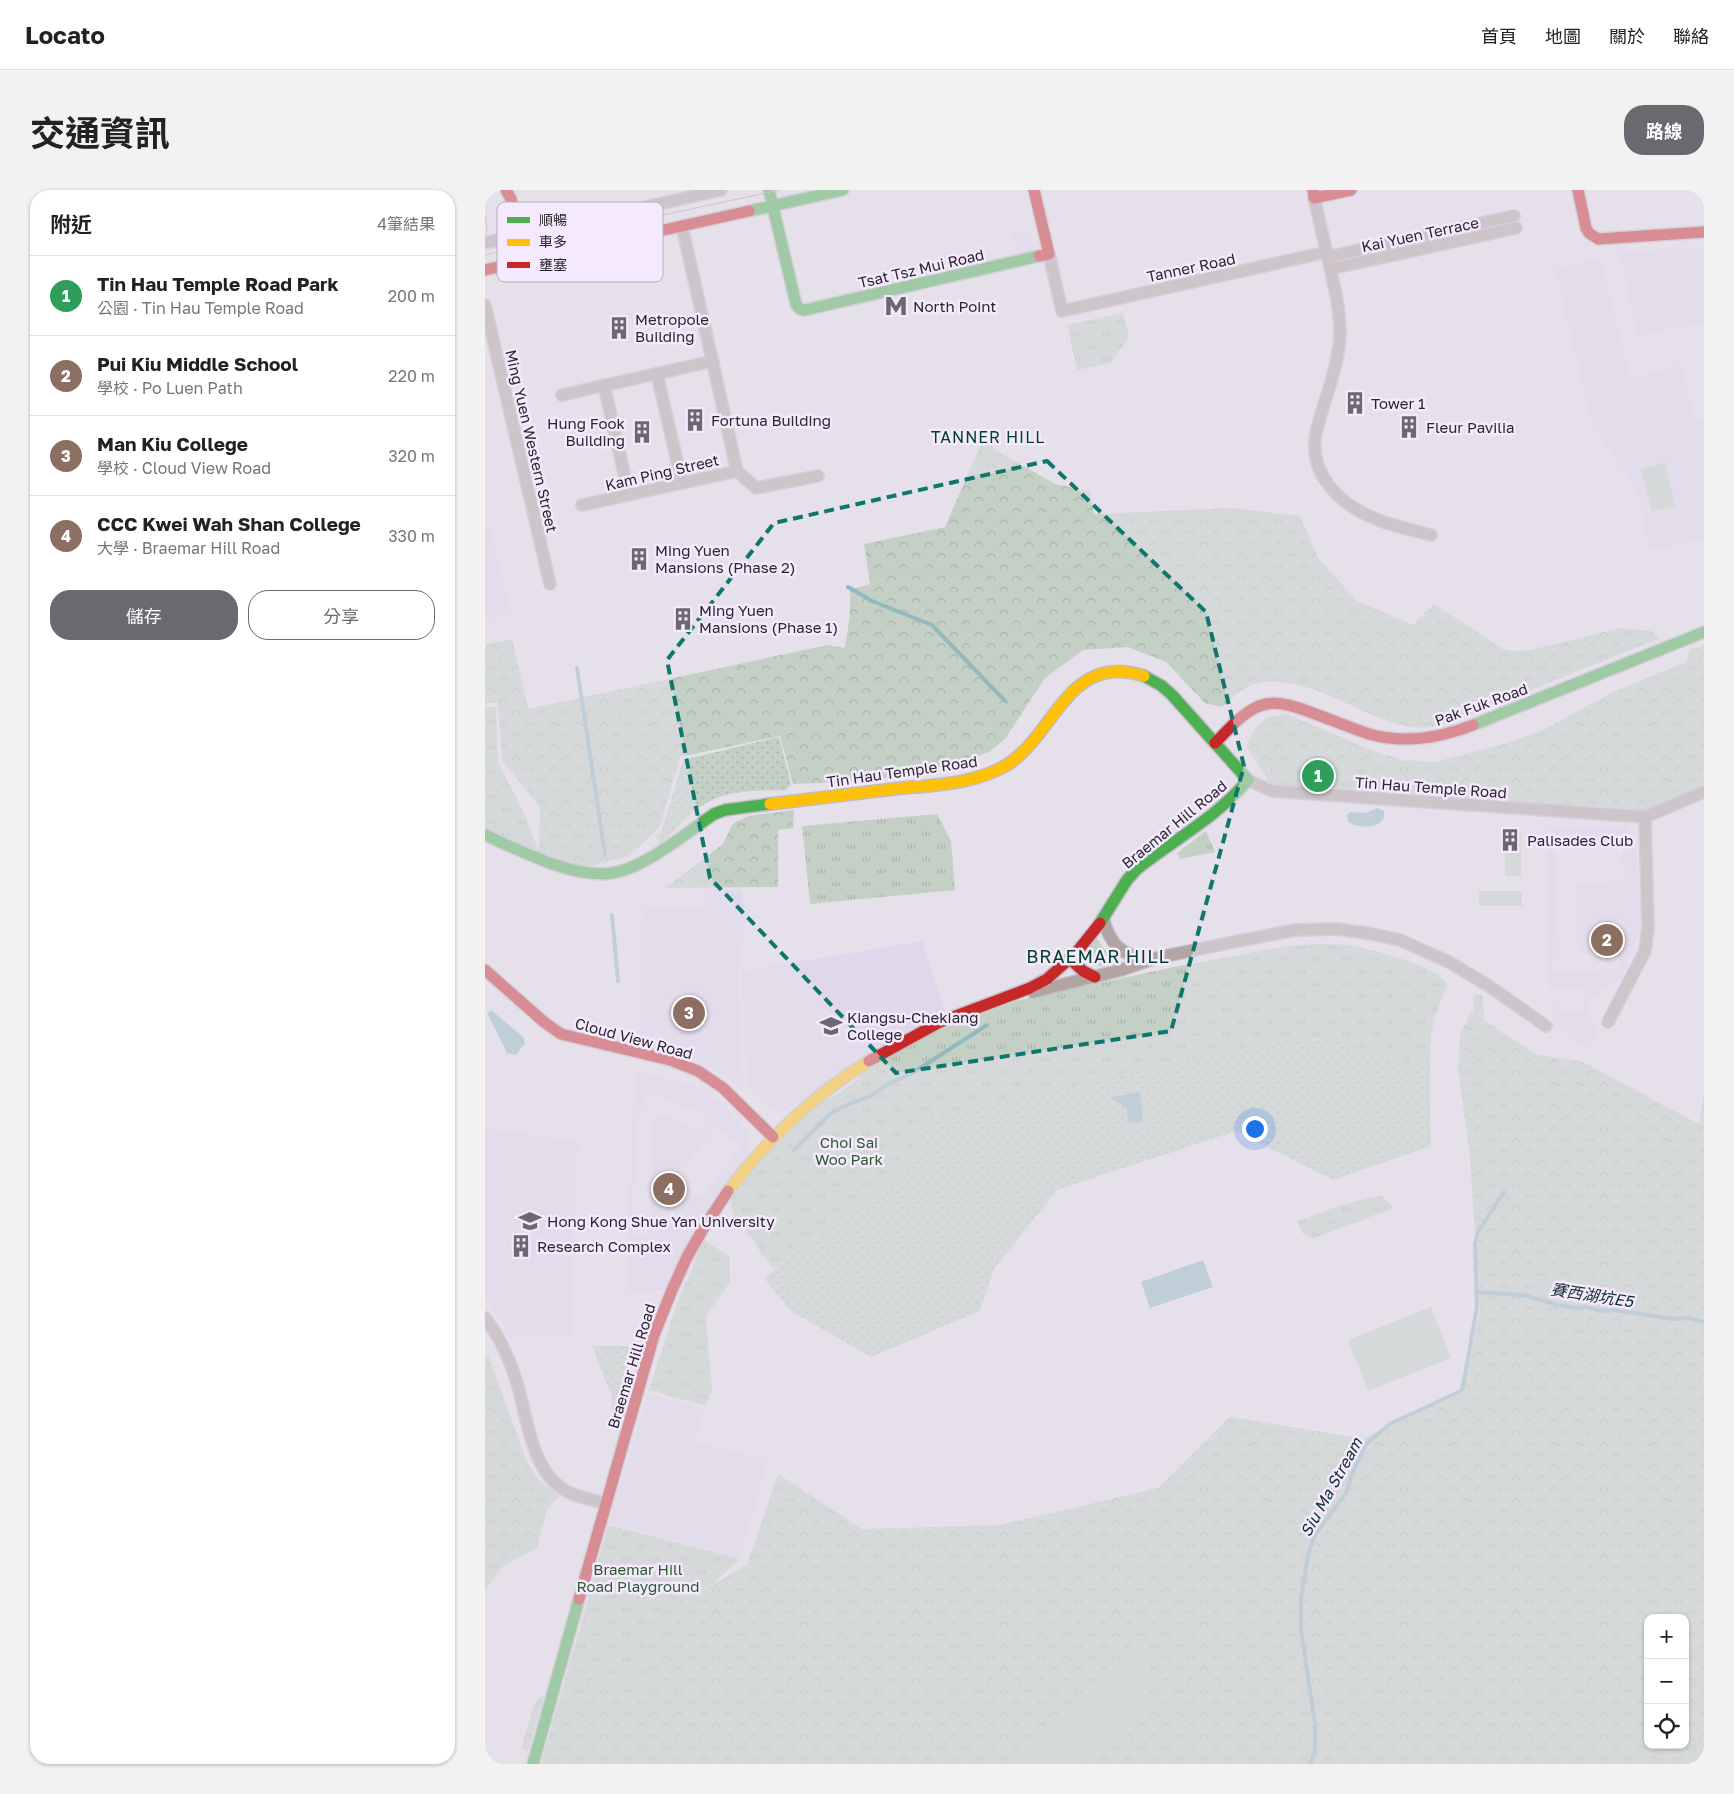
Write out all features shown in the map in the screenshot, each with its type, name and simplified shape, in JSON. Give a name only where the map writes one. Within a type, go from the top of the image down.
[{"type":"main road","points":[[769,190],[773,206]]},
{"type":"main road","points":[[663,230],[843,190]]},
{"type":"main road","points":[[1034,190],[1049,254]]},
{"type":"main road","points":[[1314,194],[1351,190]]},
{"type":"main road","points":[[1578,190],[1587,228],[1593,237],[1603,240],[1647,235],[1704,232]]},
{"type":"main road","name":"Tsat Tsz Mui Road","points":[[773,206],[795,302],[800,309],[810,309],[1049,254]]},
{"type":"main road","name":"Pak Fuk Road","points":[[1215,743],[1240,720],[1261,706],[1272,703],[1285,704],[1382,738],[1420,739],[1449,734],[1704,632]]},
{"type":"main road","name":"Tin Hau Temple Road","points":[[485,835],[574,870],[596,874],[613,873],[646,859],[715,814],[725,810],[938,783],[992,772],[1008,764],[1023,752],[1042,730],[1062,701],[1074,689],[1092,677],[1113,672],[1134,672],[1161,686],[1249,780]]},
{"type":"main road","name":"Braemar Hill Road","points":[[533,1764],[645,1363],[666,1302],[686,1258],[703,1229],[743,1173],[773,1137],[798,1112],[883,1051],[954,1015],[1040,984],[1071,960],[1136,870],[1231,800],[1249,780]]},
{"type":"main road","points":[[1071,960],[1083,972],[1095,977]]},
{"type":"main road","name":"Cloud View Road","points":[[485,970],[544,1022],[561,1034],[670,1060],[698,1071],[723,1088],[773,1137]]},
{"type":"street","points":[[663,203],[721,190]]},
{"type":"street","points":[[1314,194],[1337,302],[1340,332],[1336,363],[1315,446],[1319,472],[1326,483],[1356,509],[1384,522],[1431,535]]},
{"type":"street","name":"Tanner Road","points":[[1049,254],[1062,311],[1515,222]]},
{"type":"street","name":"Kam Ping Street","points":[[582,505],[737,471],[682,226]]},
{"type":"street","name":"Ming Yuen Western Street","points":[[485,305],[550,584]]},
{"type":"street","points":[[562,395],[713,362]]},
{"type":"street","points":[[657,374],[682,483]]},
{"type":"street","points":[[604,386],[629,495]]},
{"type":"street","points":[[737,471],[756,488],[818,476]]},
{"type":"street","name":"Tin Hau Temple Road","points":[[1249,780],[1272,791],[1645,817],[1704,792]]},
{"type":"street","points":[[1608,1022],[1645,951],[1648,927],[1645,817]]},
{"type":"street","name":"Braemar Hill Road","points":[[1103,918],[1106,931],[1119,948],[1127,954],[1138,958],[1156,958]]},
{"type":"street","name":"Braemar Hill Road","points":[[993,1002],[1121,970],[1156,958],[1296,930],[1337,929],[1400,940],[1449,962],[1489,986],[1546,1026]]},
{"type":"street","points":[[485,1318],[504,1348],[517,1381],[535,1449],[543,1468],[554,1482],[563,1489],[573,1494],[606,1503]]},
{"type":"highlighted area","points":[[1047,461],[1206,612],[1244,766],[1171,1031],[896,1073],[710,878],[667,660],[774,523]]},
{"type":"shaded area","points":[[1030,231],[1034,249],[1017,253],[1013,234]]},
{"type":"shaded area","points":[[1704,249],[1704,322],[1638,336],[1619,253],[1646,250]]},
{"type":"shaded area","points":[[1600,258],[1631,378],[1681,365],[1694,419],[1704,418],[1704,538],[1650,550],[1638,498],[1623,469],[1593,427],[1555,269]]},
{"type":"shaded area","points":[[490,527],[511,614],[485,619],[485,528]]},
{"type":"shaded area","points":[[1626,826],[1636,842],[1640,928],[1622,977],[1595,996],[1589,1005],[1589,1016],[1596,1029],[1597,1036],[1588,1052],[1551,1018],[1547,827]],"holes":[[[1621,837],[1623,881],[1576,883],[1575,839]],[[1573,838],[1578,953],[1618,951],[1619,969],[1553,972],[1552,954],[1559,954],[1554,839]],[[1553,989],[1583,989],[1584,1012],[1559,1013],[1559,1007],[1553,1007]]]},
{"type":"shaded area","points":[[705,889],[741,890],[746,921],[738,969],[743,1088],[705,1064],[638,1046],[642,906],[704,908]]},
{"type":"shaded area","name":"Kiangsu-Chekiang College","points":[[922,941],[945,1011],[882,1044],[801,1102],[783,1111],[771,1110],[747,1088],[742,971]]},
{"type":"shaded area","points":[[635,1070],[692,1085],[721,1102],[748,1134],[747,1159],[669,1288],[626,1295]],"holes":[[[643,1096],[658,1096],[707,1115],[701,1131],[658,1114],[654,1118],[650,1220],[658,1221],[657,1237],[632,1236],[636,1109],[643,1109]],[[716,1127],[741,1147],[699,1199],[674,1179]]]},
{"type":"shaded area","name":"Hong Kong Shue Yan University","points":[[485,1128],[578,1142],[570,1335],[511,1337],[485,1300]]},
{"type":"shaded area","points":[[648,1394],[705,1409],[694,1442],[768,1459],[740,1558],[609,1523]]},
{"type":"green space","points":[[1123,313],[1129,337],[1111,363],[1077,370],[1067,325]]},
{"type":"green space","points":[[989,426],[994,449],[1055,484],[1090,491],[1094,514],[1231,508],[1300,516],[1319,559],[1357,601],[1413,625],[1434,604],[1505,650],[1530,650],[1621,628],[1651,631],[1660,638],[1460,719],[1436,726],[1424,727],[1411,727],[1392,722],[1331,696],[1289,683],[1269,682],[1249,686],[1222,707],[1205,703],[1166,662],[1128,647],[1083,650],[1045,678],[1005,739],[989,752],[963,762],[869,781],[793,784],[780,736],[680,757],[660,827],[629,856],[586,867],[539,852],[540,807],[502,760],[498,703],[485,703],[485,645],[512,639],[528,709],[828,645],[845,648],[850,614],[850,590],[870,584],[864,544],[945,527]]},
{"type":"green space","points":[[1665,463],[1675,506],[1652,511],[1641,469]]},
{"type":"green space","points":[[1704,645],[1704,789],[1643,810],[1368,792],[1365,769],[1269,765],[1271,784],[1247,747],[1251,735],[1264,720],[1272,716],[1287,714],[1369,749],[1402,760],[1435,762],[1507,743],[1545,729],[1611,693],[1686,662],[1690,650]]},
{"type":"green space","points":[[485,707],[496,707],[498,762],[523,811],[539,852],[485,832]]},
{"type":"green space","points":[[779,737],[791,784],[786,790],[743,792],[722,796],[703,805],[661,844],[655,837],[662,830],[683,760]]},
{"type":"green space","points":[[1288,753],[1365,769],[1368,792],[1356,793],[1271,784],[1269,765]]},
{"type":"green space","points":[[794,810],[793,828],[778,830],[778,887],[665,888],[723,844],[735,822],[749,816]]},
{"type":"green space","points":[[937,814],[951,841],[955,890],[810,904],[802,826]]},
{"type":"green space","points":[[1206,831],[1215,852],[1180,859],[1177,853]]},
{"type":"green space","points":[[1505,832],[1521,832],[1521,876],[1505,876]]},
{"type":"green space","points":[[1479,891],[1522,891],[1522,906],[1479,906]]},
{"type":"green space","points":[[1096,936],[1107,952],[1122,963],[1094,965],[1084,962],[1079,958]]},
{"type":"green space","name":"Choi Sai Woo Park","points":[[1315,944],[1346,945],[1385,954],[1419,965],[1443,979],[1447,986],[1435,1016],[1431,1035],[1430,1063],[1400,1062],[1362,1051],[1344,1042],[1309,1038],[924,1118],[912,1162],[902,1181],[789,1255],[774,1269],[762,1256],[755,1242],[740,1224],[733,1211],[730,1198],[754,1165],[818,1103],[836,1095],[854,1082],[872,1063],[908,1042],[1016,1001],[1174,967],[1288,946]]},
{"type":"green space","points":[[1473,995],[1483,995],[1484,1020],[1474,1020]]},
{"type":"green space","points":[[1471,1011],[1473,1011],[1474,1020],[1484,1020],[1538,1055],[1581,1061],[1699,1124],[1704,1095],[1704,1764],[1073,1764],[1144,1710],[1150,1669],[1133,1646],[1081,1698],[1006,1764],[541,1764],[577,1637],[629,1618],[667,1608],[696,1589],[707,1588],[747,1565],[778,1474],[862,1529],[1000,1525],[1158,1488],[1230,1417],[1363,1439],[1462,1393],[1480,1310],[1470,1158],[1458,1069],[1460,1035]]},
{"type":"green space","points":[[1293,1038],[1344,1042],[1362,1051],[1400,1062],[1430,1063],[1431,1146],[1333,1180],[1236,1131],[1057,1190],[994,1269],[980,1311],[871,1357],[791,1311],[765,1279],[789,1255],[902,1181],[912,1162],[924,1118]]},
{"type":"green space","points":[[1381,1195],[1394,1208],[1312,1239],[1302,1233],[1298,1221],[1338,1206]]},
{"type":"green space","points":[[704,1240],[730,1257],[730,1282],[706,1316],[712,1388],[706,1406],[649,1390],[676,1306]]},
{"type":"green space","points":[[1431,1307],[1451,1358],[1368,1391],[1348,1340]]},
{"type":"green space","points":[[592,1346],[636,1348],[617,1416],[612,1411],[612,1397]]},
{"type":"green space","points":[[488,1355],[527,1462],[538,1479],[559,1496],[547,1510],[537,1548],[503,1566],[485,1591],[485,1357]]},
{"type":"green space","name":"Braemar Hill Road Playground","points":[[608,1525],[740,1559],[710,1586],[696,1589],[643,1624],[652,1690],[569,1669]]},
{"type":"green space","points":[[1133,1646],[1150,1669],[1144,1710],[1073,1764],[1006,1764],[1081,1698]]},
{"type":"green space","points":[[545,1694],[528,1751],[521,1749],[535,1702]]},
{"type":"water","points":[[1377,808],[1384,811],[1384,817],[1377,825],[1365,827],[1348,822],[1347,815],[1350,812],[1366,813]]},
{"type":"water","points":[[491,1010],[523,1037],[525,1043],[516,1055],[507,1053],[487,1013]]},
{"type":"water","points":[[1140,1092],[1143,1121],[1137,1123],[1128,1121],[1127,1109],[1113,1100],[1113,1097]]},
{"type":"water","points":[[1203,1260],[1213,1287],[1150,1308],[1141,1282]]},
{"type":"waterway","points":[[848,587],[872,601],[932,625],[1005,701]]},
{"type":"waterway","points":[[577,668],[605,854]]},
{"type":"waterway","points":[[612,915],[618,981]]},
{"type":"waterway","points":[[794,1150],[831,1113],[871,1096],[888,1084],[911,1074],[987,1025]]},
{"type":"waterway","name":"Siu Ma Stream","points":[[1310,1764],[1315,1752],[1315,1724],[1301,1630],[1301,1598],[1308,1556],[1314,1536],[1346,1493],[1352,1474],[1366,1444],[1390,1424],[1461,1391],[1477,1307],[1475,1243],[1478,1232],[1504,1192]]},
{"type":"waterway","name":"賽西湖坑E5","points":[[1476,1292],[1523,1295],[1558,1305],[1577,1308],[1585,1307],[1601,1311],[1613,1310],[1675,1319],[1689,1318],[1704,1322]]},
{"type":"tram line","points":[[663,215],[780,190]]},
{"type":"tram line","points":[[485,216],[487,227],[485,241]]},
{"type":"tram line","points":[[485,255],[497,252]]},
{"type":"traffic: fast","points":[[769,190],[796,304],[800,309],[805,310],[1039,256]]},
{"type":"traffic: fast","points":[[749,211],[843,190]]},
{"type":"traffic: fast","points":[[1473,725],[1704,632]]},
{"type":"traffic: fast","points":[[1100,923],[1127,880],[1137,869],[1209,817],[1248,780],[1172,695],[1162,686],[1144,676]]},
{"type":"traffic: fast","points":[[485,835],[564,868],[597,874],[612,873],[625,870],[651,857],[714,814],[725,810],[770,804]]},
{"type":"traffic: fast","points":[[533,1764],[579,1599]]},
{"type":"traffic: slow","points":[[770,804],[951,783],[979,777],[1005,766],[1022,753],[1064,701],[1079,686],[1097,675],[1118,672],[1144,676]]},
{"type":"traffic: slow","points":[[728,1191],[760,1153],[793,1119],[828,1089],[869,1061]]},
{"type":"traffic: jam","points":[[506,190],[511,199]]},
{"type":"traffic: jam","points":[[1034,190],[1049,254],[1039,256]]},
{"type":"traffic: jam","points":[[1313,190],[1314,198],[1351,190]]},
{"type":"traffic: jam","points":[[1578,190],[1586,228],[1589,233],[1598,239],[1704,232]]},
{"type":"traffic: jam","points":[[663,230],[749,211]]},
{"type":"traffic: jam","points":[[485,270],[497,267]]},
{"type":"traffic: jam","points":[[1215,743],[1245,714],[1259,706],[1272,703],[1306,710],[1369,734],[1395,739],[1435,736],[1473,725]]},
{"type":"traffic: jam","points":[[869,1061],[940,1022],[1030,988],[1047,979],[1076,953],[1100,923]]},
{"type":"traffic: jam","points":[[1071,960],[1083,971],[1095,977]]},
{"type":"traffic: jam","points":[[485,970],[544,1022],[561,1034],[670,1060],[698,1071],[723,1088],[773,1137]]},
{"type":"traffic: jam","points":[[579,1599],[654,1335],[687,1257],[728,1191]]},
{"type":"place","name":"North Point","points":[[896,306]]},
{"type":"place","name":"Metropole Building","points":[[619,328]]},
{"type":"place","name":"Tower 1","points":[[1355,403]]},
{"type":"place","name":"Fortuna Building","points":[[695,420]]},
{"type":"place","name":"Fleur Pavilia","points":[[1409,427]]},
{"type":"place","name":"Hung Fook Building","points":[[642,432]]},
{"type":"place","name":"Ming Yuen Mansions (Phase 2)","points":[[639,559]]},
{"type":"place","name":"Ming Yuen Mansions (Phase 1)","points":[[683,619]]},
{"type":"place","name":"Tin Hau Temple Road Park","points":[[1318,776]]},
{"type":"place","name":"Palisades Club","points":[[1510,840]]},
{"type":"place","name":"Pui Kiu Middle School","points":[[1607,940]]},
{"type":"place","name":"Man Kiu College","points":[[689,1013]]},
{"type":"place","name":"Kiangsu-Chekiang College","points":[[831,1026]]},
{"type":"place","name":"CCC Kwei Wah Shan College","points":[[669,1189]]},
{"type":"place","name":"Hong Kong Shue Yan University","points":[[530,1221]]},
{"type":"place","name":"Research Complex","points":[[521,1246]]},
{"type":"district","name":"TANNER HILL","points":[[988,437]]},
{"type":"district","name":"BRAEMAR HILL","points":[[1098,956]]}]
